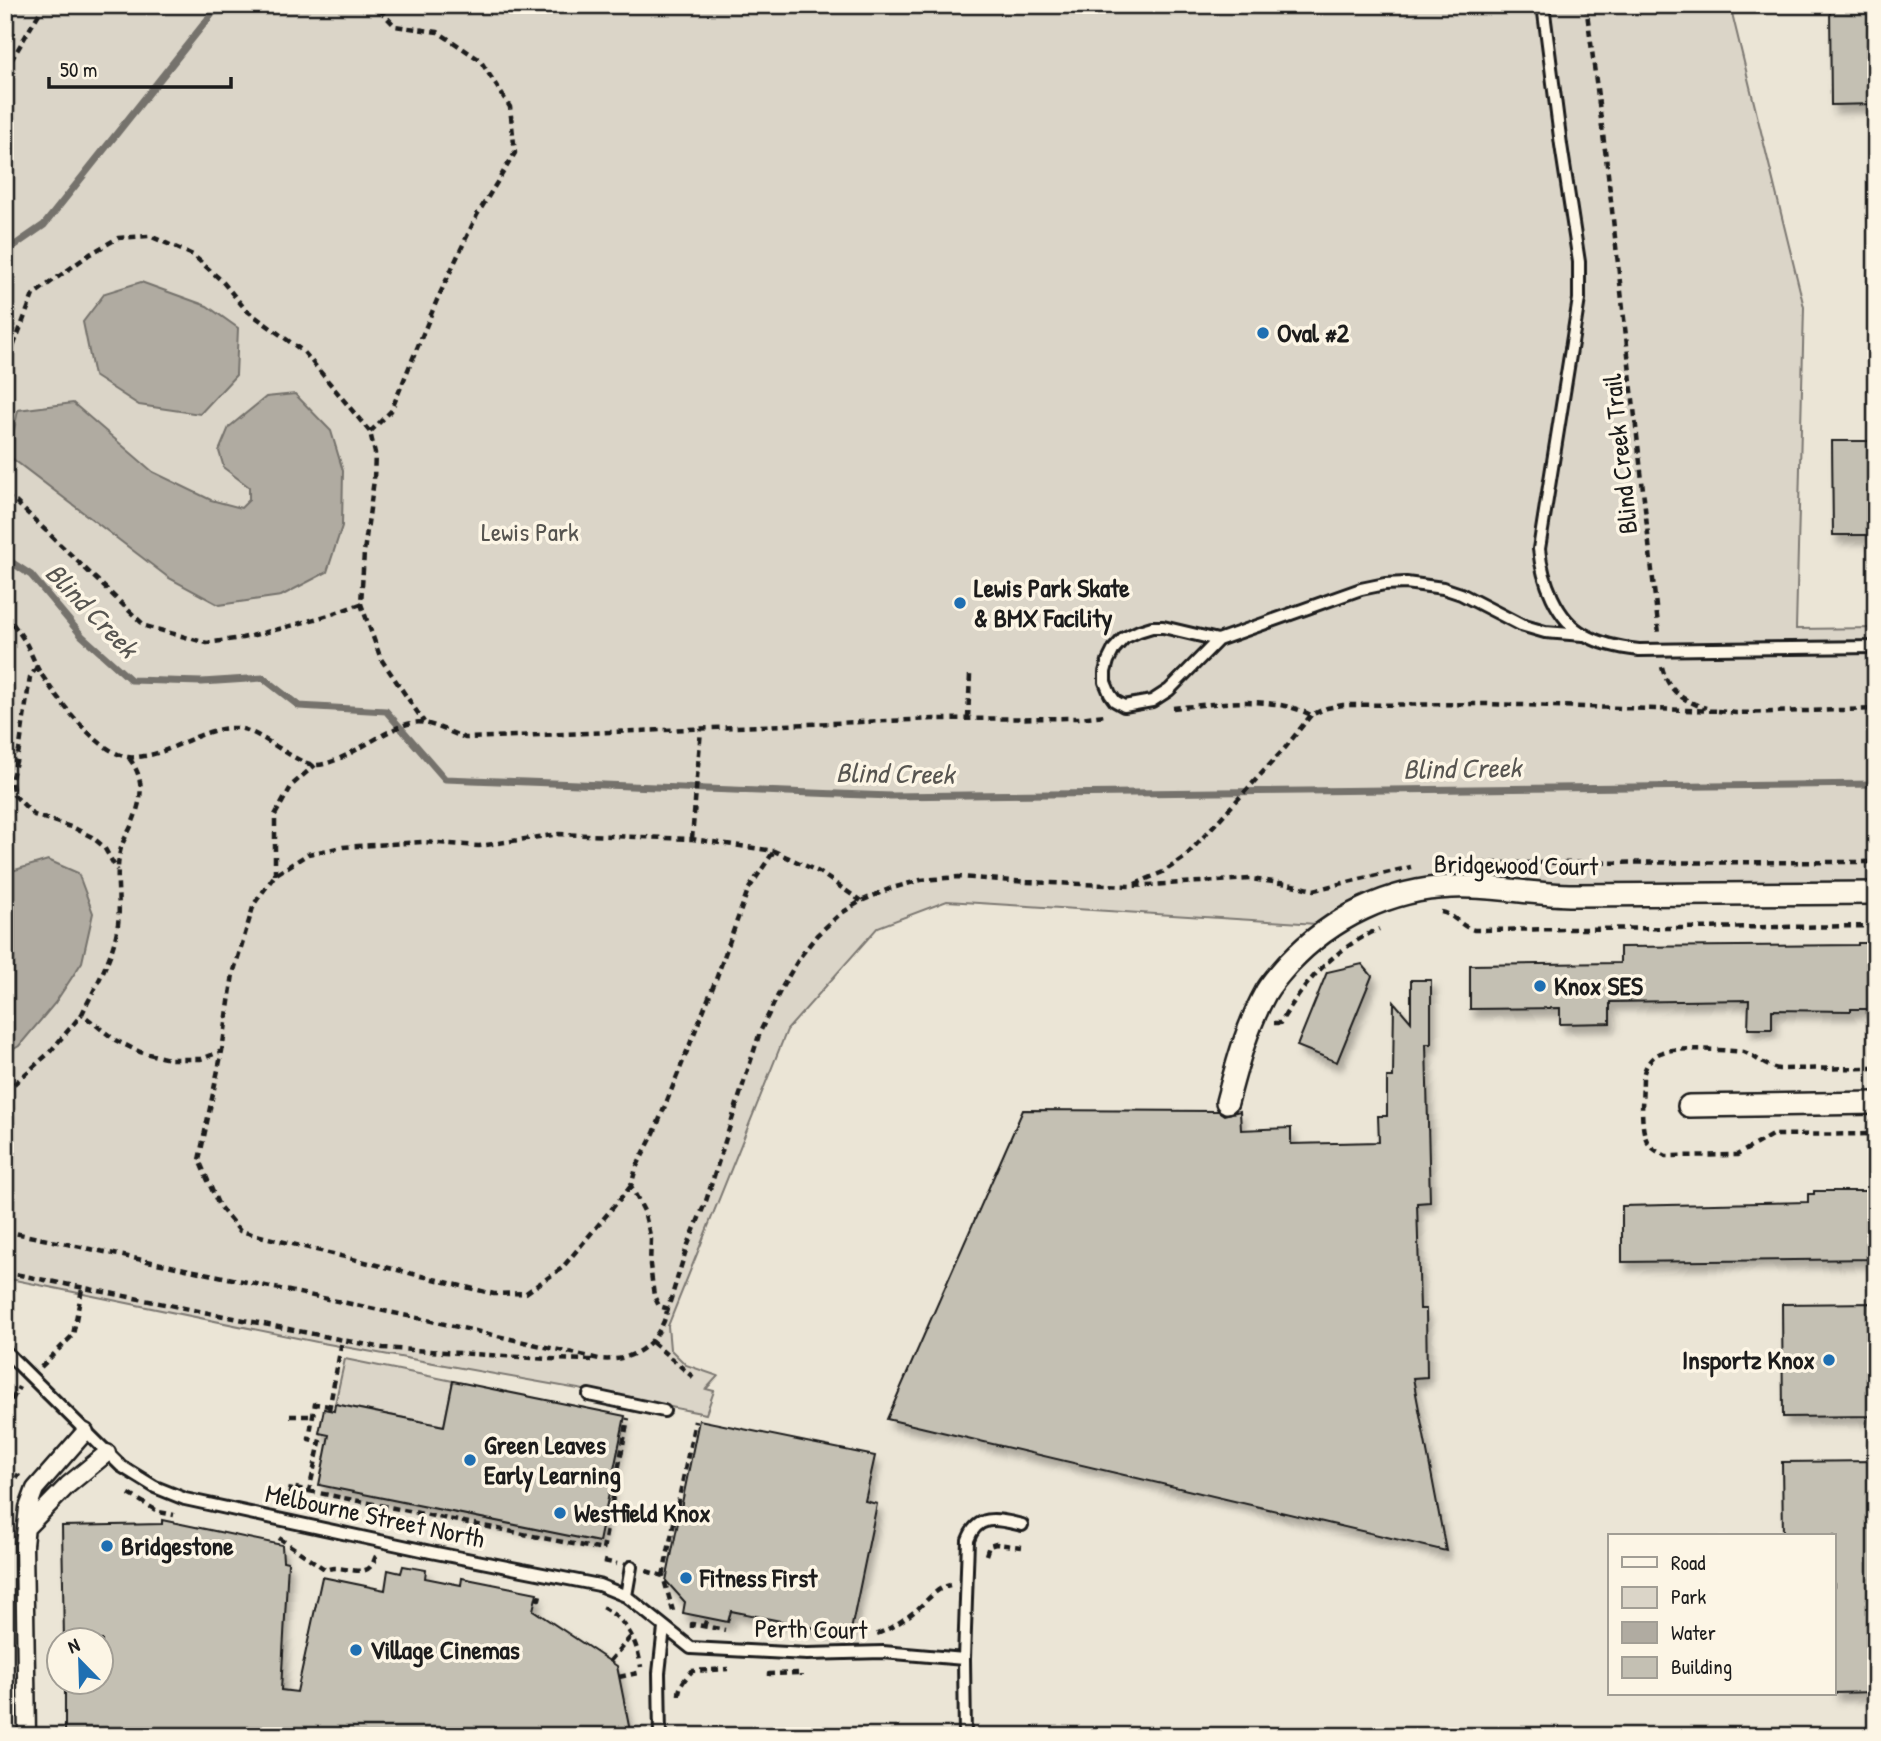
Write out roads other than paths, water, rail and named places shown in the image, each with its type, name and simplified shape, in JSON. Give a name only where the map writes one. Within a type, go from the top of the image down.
[{"type":"street","name":"Bridgewood Court","points":[[1227,1102],[1255,1013],[1267,990],[1283,970],[1304,947],[1333,925],[1364,908],[1400,896],[1437,888],[1457,887],[1569,895],[1876,893]]},
{"type":"street","points":[[1689,1106],[1876,1103]]},
{"type":"street","points":[[27,1736],[24,1545],[31,1496],[34,1489],[85,1432]]},
{"type":"street","points":[[27,1527],[68,1485],[107,1453]]},
{"type":"lane","points":[[1544,5],[1560,145],[1580,280],[1539,549],[1543,573],[1555,602],[1571,625],[1583,635]]},
{"type":"lane","points":[[1218,640],[1163,627],[1152,627],[1124,638],[1108,660],[1105,682],[1110,694],[1124,706],[1152,701],[1169,690],[1218,640],[1361,589],[1385,584],[1406,583],[1443,589],[1461,594],[1535,630],[1583,635],[1625,648],[1661,650],[1876,647]]},
{"type":"lane","name":"Melbourne Street North","points":[[5,1350],[121,1466],[171,1494],[418,1549],[599,1585],[626,1596],[664,1628]]},
{"type":"lane","points":[[589,1395],[664,1411]]},
{"type":"lane","points":[[965,1736],[964,1659],[968,1540],[976,1527],[992,1519],[1022,1525]]},
{"type":"lane","points":[[626,1596],[631,1567]]},
{"type":"lane","points":[[660,1736],[659,1673],[664,1628]]},
{"type":"lane","name":"Perth Court","points":[[664,1628],[691,1648],[807,1654],[883,1652],[964,1659]]},
{"type":"water","points":[[141,282],[207,306],[238,328],[236,375],[200,414],[139,405],[94,376],[83,322],[105,293]]},
{"type":"water","points":[[295,394],[331,431],[343,471],[342,526],[327,572],[281,596],[219,605],[169,578],[9,456],[18,410],[73,403],[153,472],[211,500],[241,508],[249,500],[249,487],[224,468],[219,451],[229,427],[266,397]]},
{"type":"water","points":[[48,860],[78,873],[93,913],[82,962],[55,1003],[19,1046],[5,1054],[5,873]]},
{"type":"waterway","points":[[5,252],[44,225],[219,5]]},
{"type":"waterway","name":"Blind Creek","points":[[5,558],[31,575],[82,636],[131,680],[202,682],[263,678],[299,706],[386,711],[445,779],[891,796],[1876,784]]},
{"type":"place","name":"Oval #2","points":[[1263,333]]},
{"type":"place","name":"Lewis Park Skate & BMX Facility","points":[[960,603]]},
{"type":"place","name":"Knox SES","points":[[1540,986]]},
{"type":"place","name":"Insportz Knox","points":[[1829,1360]]},
{"type":"place","name":"Green Leaves Early Learning","points":[[470,1460]]},
{"type":"place","name":"Westfield Knox","points":[[560,1513]]},
{"type":"place","name":"Bridgestone","points":[[107,1546]]},
{"type":"place","name":"Fitness First","points":[[686,1578]]},
{"type":"place","name":"Village Cinemas","points":[[356,1650]]},
{"type":"park label","name":"Lewis Park","points":[[530,532]]}]
